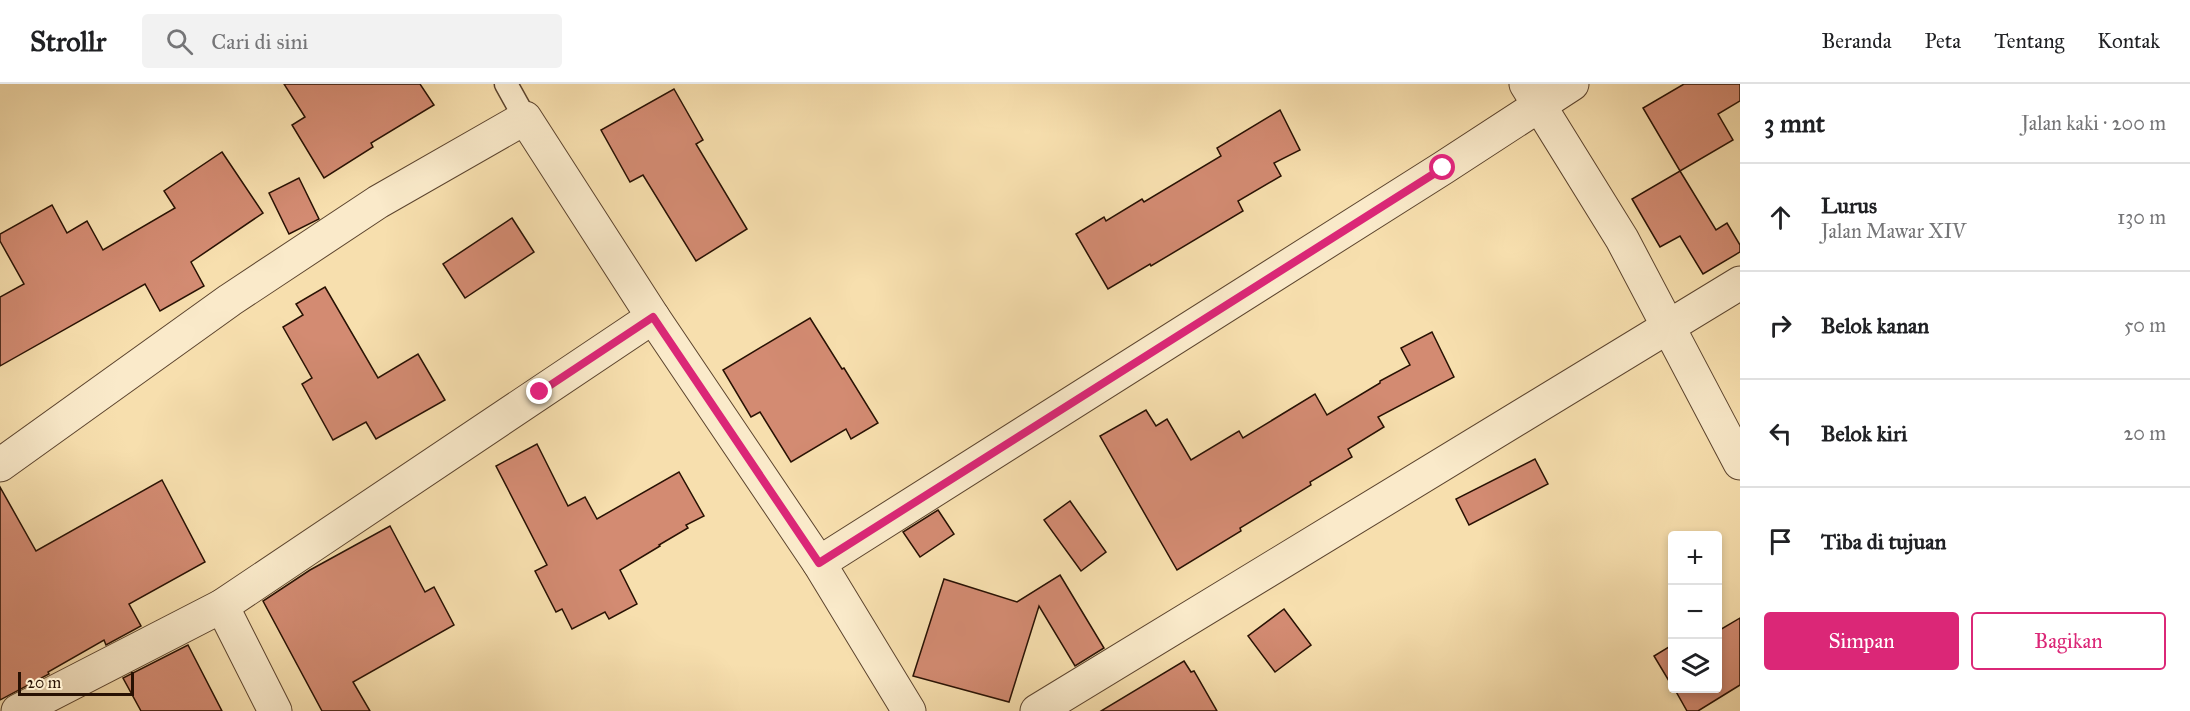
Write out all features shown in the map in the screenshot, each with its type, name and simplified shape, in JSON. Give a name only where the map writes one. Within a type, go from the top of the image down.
[{"type":"street","points":[[819,563],[1443,168],[1532,94],[1572,84]]},
{"type":"street","points":[[1532,94],[1622,239],[1740,463]]},
{"type":"street","points":[[0,465],[230,300],[368,208],[525,118],[653,317],[819,563],[909,711]]},
{"type":"street","points":[[1037,711],[1740,283]]},
{"type":"street","points":[[18,711],[222,606],[653,317]]},
{"type":"street","points":[[222,606],[275,711]]},
{"type":"lane","points":[[506,84],[525,118]]},
{"type":"building","points":[[284,84],[420,84],[434,105],[371,143],[373,147],[324,178],[292,125],[305,117]]},
{"type":"building","points":[[1684,84],[1740,84],[1740,101],[1718,114],[1733,140],[1680,171],[1643,108]]},
{"type":"building","points":[[674,89],[703,140],[696,144],[747,229],[696,261],[643,175],[630,182],[601,130]]},
{"type":"building","points":[[1280,110],[1300,150],[1274,163],[1281,176],[1238,201],[1243,211],[1108,289],[1076,234],[1104,217],[1106,221],[1142,199],[1144,202],[1221,156],[1217,148]]},
{"type":"building","points":[[222,152],[263,213],[191,262],[204,286],[160,311],[145,284],[0,366],[0,297],[24,284],[0,241],[0,234],[52,205],[67,233],[87,221],[103,250],[175,208],[164,191]]},
{"type":"building","points":[[1680,171],[1716,230],[1727,223],[1740,245],[1740,252],[1703,274],[1680,236],[1660,247],[1632,199]]},
{"type":"building","points":[[299,178],[319,219],[289,234],[269,193]]},
{"type":"building","points":[[512,218],[534,252],[465,298],[443,264]]},
{"type":"building","points":[[325,287],[378,378],[418,354],[445,400],[376,439],[366,422],[333,440],[302,384],[312,378],[283,327],[303,315],[296,304]]},
{"type":"building","points":[[810,318],[878,423],[851,439],[846,429],[791,462],[760,412],[751,417],[723,370]]},
{"type":"building","points":[[1432,332],[1454,377],[1378,417],[1384,427],[1348,449],[1352,457],[1240,528],[1241,531],[1177,570],[1100,436],[1146,410],[1156,426],[1167,419],[1191,460],[1239,431],[1243,438],[1315,394],[1327,415],[1410,365],[1401,348]]},
{"type":"building","points":[[537,444],[568,506],[585,497],[597,519],[679,472],[704,516],[686,525],[688,528],[620,570],[637,604],[609,619],[605,612],[572,629],[562,609],[556,612],[535,571],[547,565],[496,466]]},
{"type":"building","points":[[1535,459],[1548,484],[1469,525],[1456,499]]},
{"type":"building","points":[[162,480],[205,562],[129,604],[141,626],[106,645],[104,640],[48,672],[49,674],[0,700],[0,487],[36,551]]},
{"type":"building","points":[[1070,501],[1106,552],[1081,571],[1044,520]]},
{"type":"building","points":[[938,510],[954,534],[920,557],[903,532]]},
{"type":"building","points":[[390,526],[425,592],[434,587],[454,625],[353,682],[370,711],[322,711],[263,601],[310,570]]},
{"type":"building","points":[[1060,575],[1104,648],[1075,666],[1039,606],[1009,702],[913,676],[944,579],[1017,602]]},
{"type":"building","points":[[1284,609],[1311,645],[1275,672],[1248,636]]},
{"type":"building","points":[[1740,618],[1740,685],[1698,711],[1687,711],[1677,693],[1722,693],[1722,629]]},
{"type":"building","points":[[188,645],[222,711],[141,711],[123,678]]},
{"type":"building","points":[[1668,647],[1668,679],[1654,656]]},
{"type":"building","points":[[1184,661],[1191,672],[1194,671],[1217,711],[1101,711]]},
{"type":"route","points":[[540,392],[653,317],[819,563],[1443,168]]}]
